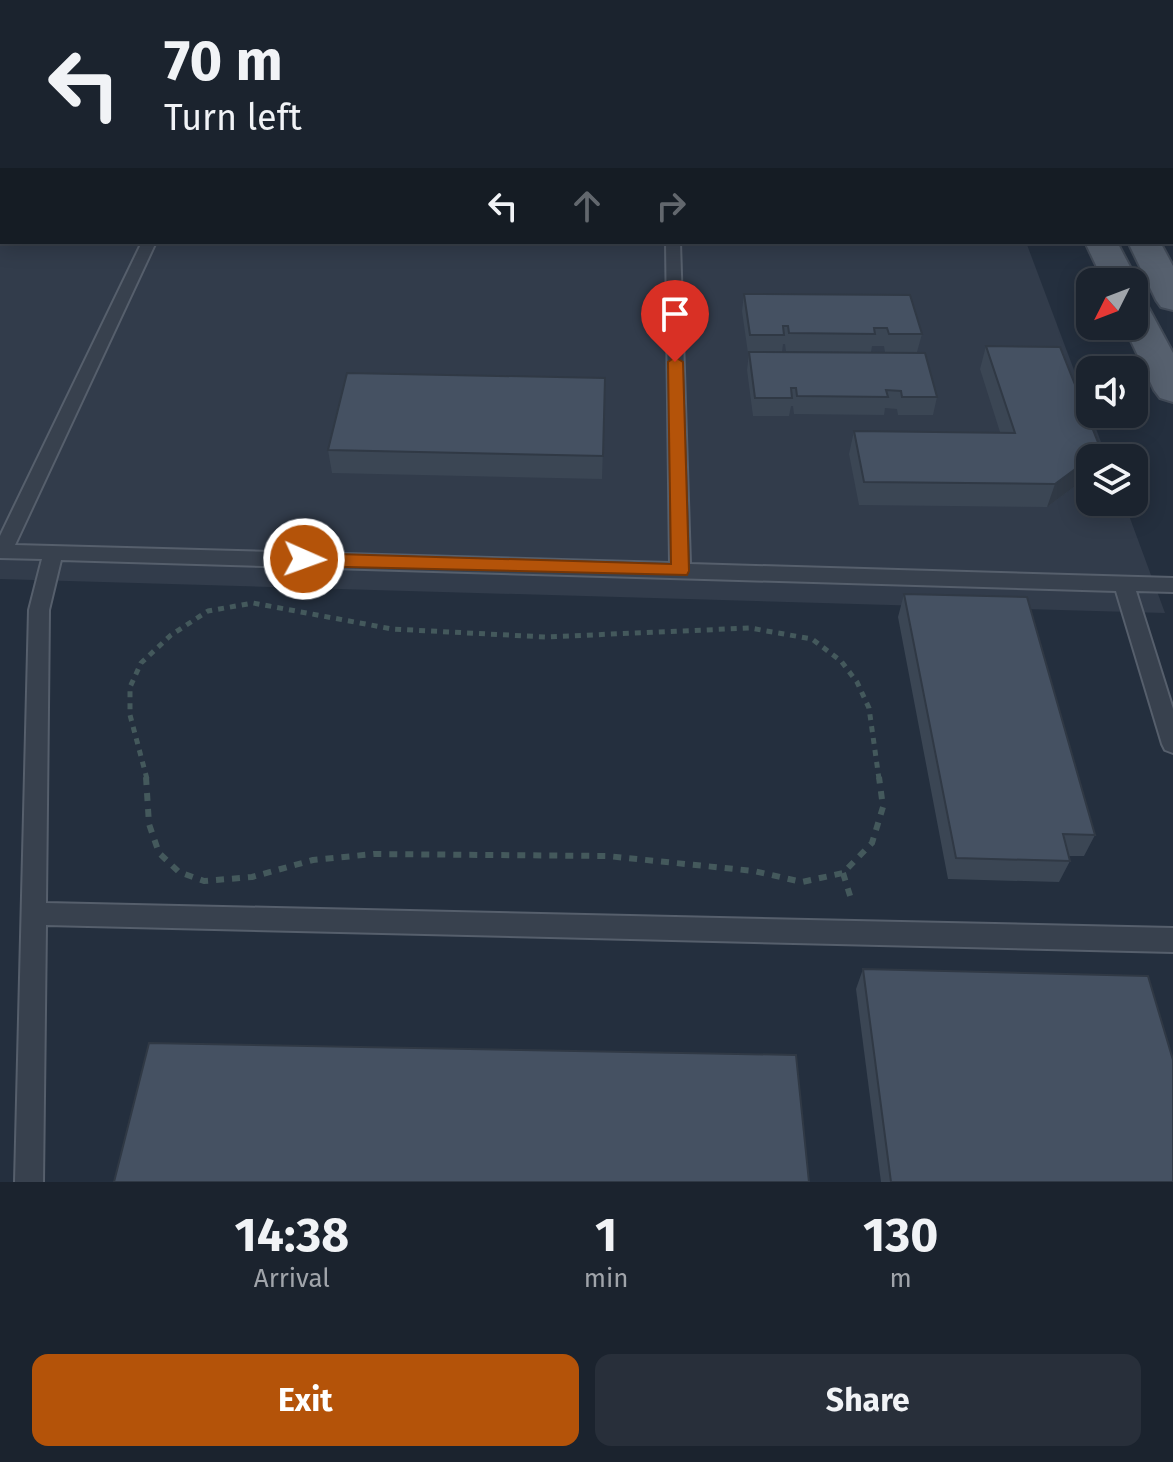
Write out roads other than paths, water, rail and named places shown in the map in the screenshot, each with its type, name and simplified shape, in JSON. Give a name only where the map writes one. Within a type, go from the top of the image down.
[{"type":"main road","points":[[1102,244],[1114,268]]},
{"type":"main road","points":[[1145,244],[1173,300]]},
{"type":"main road","points":[[1148,339],[1173,390]]},
{"type":"lane","points":[[148,244],[2,551],[1173,585]]},
{"type":"lane","points":[[673,244],[680,571]]},
{"type":"lane","points":[[29,1182],[39,610],[53,552]]},
{"type":"lane","points":[[1124,584],[1173,744]]},
{"type":"lane","points":[[34,914],[1173,940]]}]
